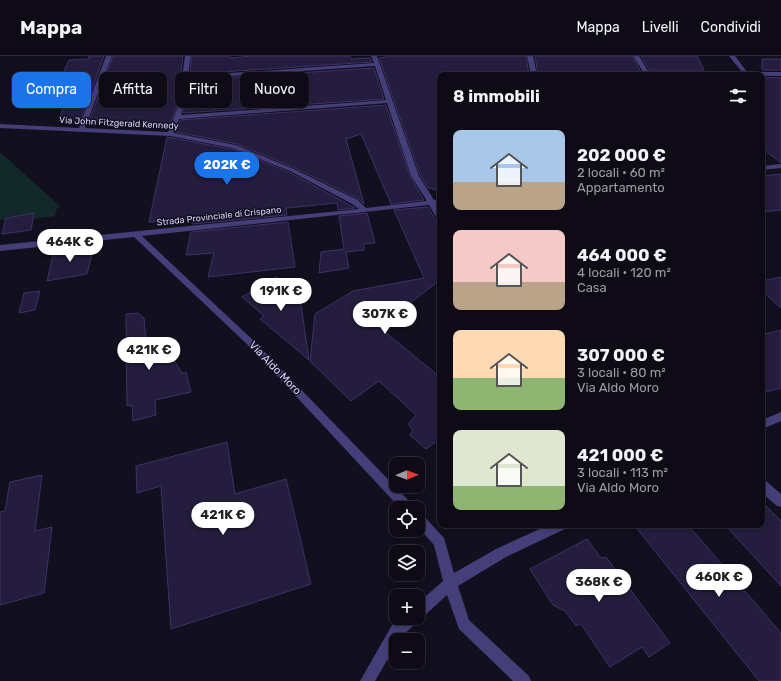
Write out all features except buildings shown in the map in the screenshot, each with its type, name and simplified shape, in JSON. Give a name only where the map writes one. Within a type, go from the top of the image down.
[{"type":"street","points":[[81,130],[109,56]]},
{"type":"street","points":[[186,72],[188,56]]},
{"type":"street","points":[[374,56],[415,176],[437,212]]},
{"type":"street","points":[[530,56],[533,72]]},
{"type":"street","points":[[636,56],[647,72]]},
{"type":"street","points":[[732,56],[744,72]]},
{"type":"street","points":[[232,75],[377,64]]},
{"type":"street","points":[[765,74],[781,74]]},
{"type":"street","points":[[177,117],[390,101]]},
{"type":"street","points":[[170,134],[180,108]]},
{"type":"street","name":"Via John Fitzgerald Kennedy","points":[[0,126],[170,134],[234,146],[292,170],[355,202],[364,210]]},
{"type":"street","points":[[765,168],[781,166]]},
{"type":"street","name":"Strada Provinciale di Crispano","points":[[0,248],[136,235],[437,202]]},
{"type":"street","name":"Via Aldo Moro","points":[[136,235],[255,347],[401,501]]},
{"type":"street","points":[[765,424],[781,416]]},
{"type":"street","points":[[765,488],[781,502]]},
{"type":"street","points":[[425,526],[440,542],[450,583],[464,624],[524,681]]},
{"type":"street","points":[[425,606],[450,583],[501,553],[554,528]]},
{"type":"street","points":[[367,681],[398,630],[403,625]]},
{"type":"green space","points":[[0,152],[61,207],[57,208],[55,216],[33,219],[34,213],[6,217],[5,220],[0,220]]}]
